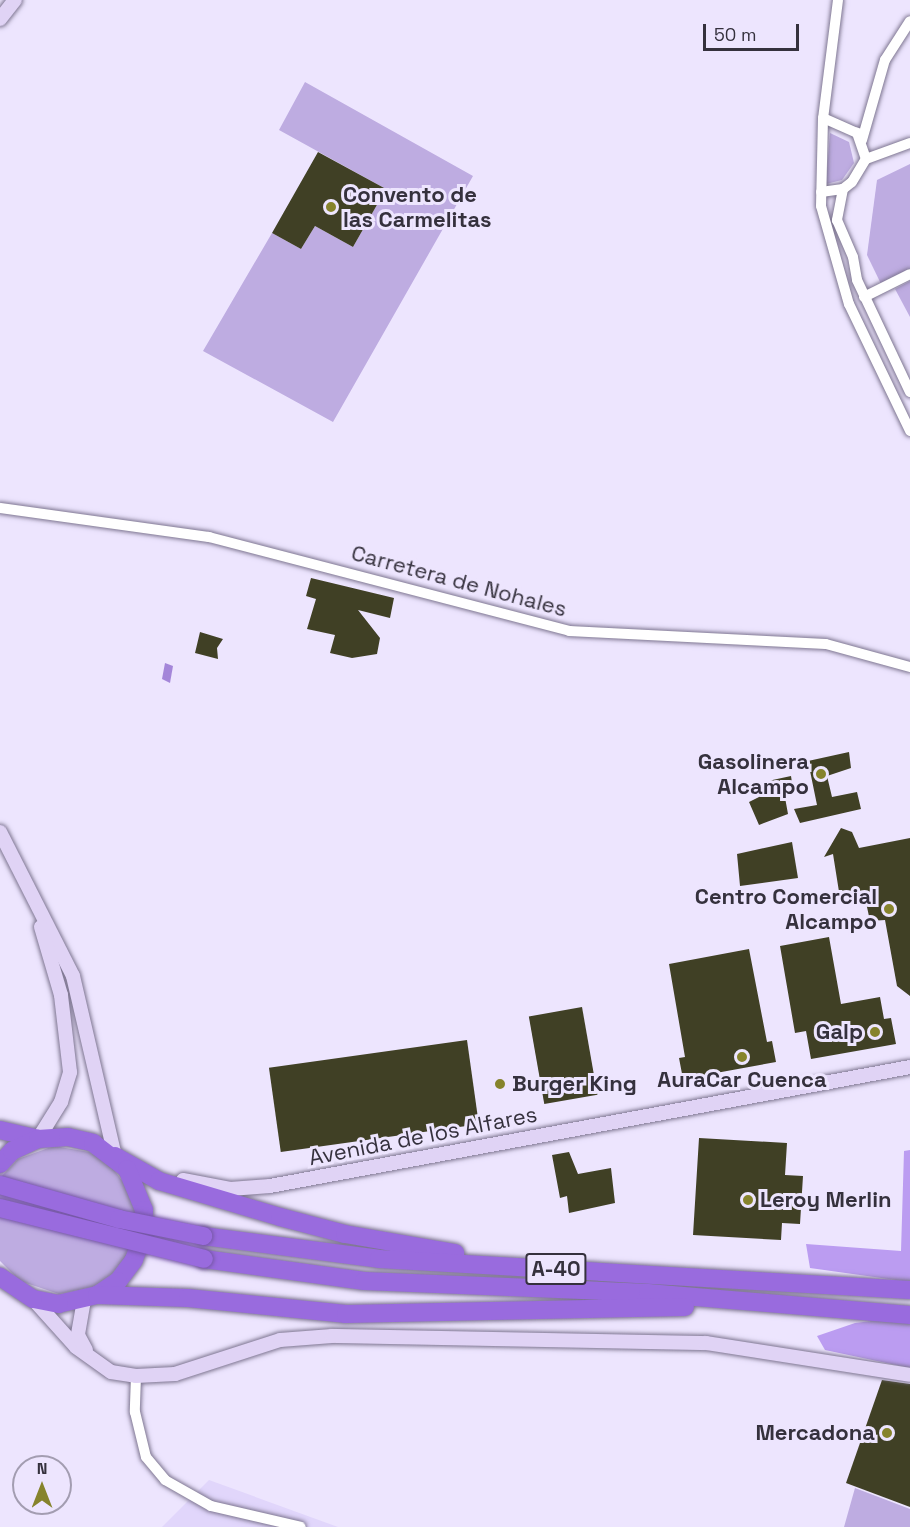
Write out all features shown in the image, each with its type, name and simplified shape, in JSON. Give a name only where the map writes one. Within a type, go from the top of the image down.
[{"type":"highway","points":[[0,1130],[38,1139],[68,1137],[93,1143],[140,1170],[194,1192],[345,1234],[459,1254],[666,1273]]},
{"type":"highway","points":[[0,1164],[12,1151],[38,1139]]},
{"type":"highway","points":[[90,1298],[118,1281],[134,1260],[143,1236],[144,1210],[137,1185],[115,1156]]},
{"type":"highway","name":"A-40","points":[[0,1185],[119,1218],[203,1236],[380,1259],[666,1273],[910,1290]]},
{"type":"highway","name":"A-40","points":[[0,1208],[204,1259],[364,1281],[648,1293],[910,1315]]},
{"type":"highway","points":[[0,1277],[7,1287],[33,1299],[58,1304],[90,1298],[188,1298],[346,1314],[562,1307],[803,1306]]},
{"type":"street","points":[[0,19],[15,0]]},
{"type":"street","points":[[838,0],[823,118],[821,192],[832,253],[849,304],[910,431]]},
{"type":"street","points":[[821,192],[843,189],[859,175],[866,159],[862,140],[885,60],[910,21]]},
{"type":"street","points":[[823,118],[851,128],[862,140]]},
{"type":"street","points":[[866,159],[910,143]]},
{"type":"street","points":[[843,189],[837,220],[864,297],[910,392]]},
{"type":"street","points":[[864,297],[910,274]]},
{"type":"street","name":"Carretera de Nohales","points":[[0,508],[209,537],[569,631],[826,644],[910,667]]},
{"type":"street","points":[[0,832],[73,976],[115,1156]]},
{"type":"street","points":[[30,894],[61,995],[70,1072],[61,1102],[38,1139]]},
{"type":"street","name":"Avenida de los Alfares","points":[[140,1170],[230,1189],[297,1181],[910,1067]]},
{"type":"street","points":[[90,1298],[78,1335],[90,1357]]},
{"type":"street","points":[[33,1299],[76,1347],[111,1372],[136,1376],[175,1374],[280,1340],[332,1336],[706,1343],[910,1375]]},
{"type":"street","points":[[136,1376],[135,1412],[146,1457],[165,1479],[211,1506],[301,1527]]},
{"type":"shaded area","points":[[305,82],[473,176],[333,422],[203,351],[272,233],[301,249],[315,226],[353,247],[386,189],[279,130]]},
{"type":"shaded area","points":[[830,133],[849,142],[854,163],[842,180],[826,184]]},
{"type":"shaded area","points":[[910,164],[910,272],[882,286],[867,255],[877,180]]},
{"type":"shaded area","points":[[910,281],[910,317],[895,289]]},
{"type":"shaded area","points":[[165,663],[173,666],[170,683],[162,679]]},
{"type":"shaded area","points":[[54,1146],[89,1152],[109,1163],[128,1189],[135,1211],[134,1234],[126,1256],[112,1274],[93,1287],[59,1294],[20,1281],[0,1261],[0,1178],[18,1159]]},
{"type":"shaded area","points":[[910,1150],[910,1282],[810,1268],[806,1244],[901,1251],[904,1151]]},
{"type":"shaded area","points":[[888,1319],[910,1322],[910,1368],[825,1350],[817,1336],[855,1323]]},
{"type":"shaded area","points":[[209,1480],[338,1527],[162,1527]]},
{"type":"shaded area","points":[[855,1488],[910,1509],[910,1527],[844,1527]]},
{"type":"building","name":"Convento de las Carmelitas","points":[[318,152],[386,189],[353,247],[315,226],[301,249],[272,233]]},
{"type":"building","points":[[311,578],[394,598],[390,618],[358,610],[380,638],[377,654],[352,658],[330,653],[335,635],[307,629],[316,599],[306,596]]},
{"type":"building","points":[[200,632],[223,639],[217,648],[218,659],[195,653]]},
{"type":"building","points":[[849,752],[851,768],[827,776],[832,797],[857,792],[861,809],[800,823],[794,809],[817,805],[808,761]]},
{"type":"building","points":[[791,776],[793,789],[784,792],[788,814],[759,825],[749,802],[759,797],[758,783]]},
{"type":"building","name":"Centro Comercial Alcampo","points":[[841,828],[852,832],[859,848],[910,838],[910,996],[897,986],[885,920],[870,921],[864,893],[840,898],[833,854],[824,857]]},
{"type":"building","points":[[792,842],[798,878],[740,886],[737,854]]},
{"type":"building","points":[[829,937],[841,1004],[880,997],[884,1019],[891,1018],[896,1044],[811,1059],[806,1031],[795,1033],[780,946]]},
{"type":"building","points":[[749,949],[767,1042],[772,1041],[776,1062],[683,1079],[679,1058],[685,1057],[669,964]]},
{"type":"building","points":[[582,1007],[597,1095],[544,1104],[529,1016]]},
{"type":"building","points":[[467,1040],[479,1124],[281,1152],[269,1068]]},
{"type":"building","name":"Leroy Merlin","points":[[699,1138],[787,1143],[785,1175],[803,1176],[800,1224],[782,1223],[781,1240],[693,1235]]},
{"type":"building","points":[[569,1152],[578,1174],[611,1168],[615,1203],[569,1213],[567,1196],[560,1198],[552,1155]]},
{"type":"building","name":"Mercadona","points":[[882,1380],[910,1384],[910,1507],[846,1483]]},
{"type":"place","name":"Convento de las Carmelitas","points":[[331,207]]},
{"type":"place","name":"Gasolinera Alcampo","points":[[821,774]]},
{"type":"place","name":"Centro Comercial Alcampo","points":[[889,909]]},
{"type":"place","name":"Galp","points":[[875,1032]]},
{"type":"place","name":"AuraCar Cuenca","points":[[742,1057]]},
{"type":"place","name":"Burger King","points":[[500,1084]]},
{"type":"place","name":"Leroy Merlin","points":[[748,1200]]},
{"type":"place","name":"Mercadona","points":[[887,1433]]}]
